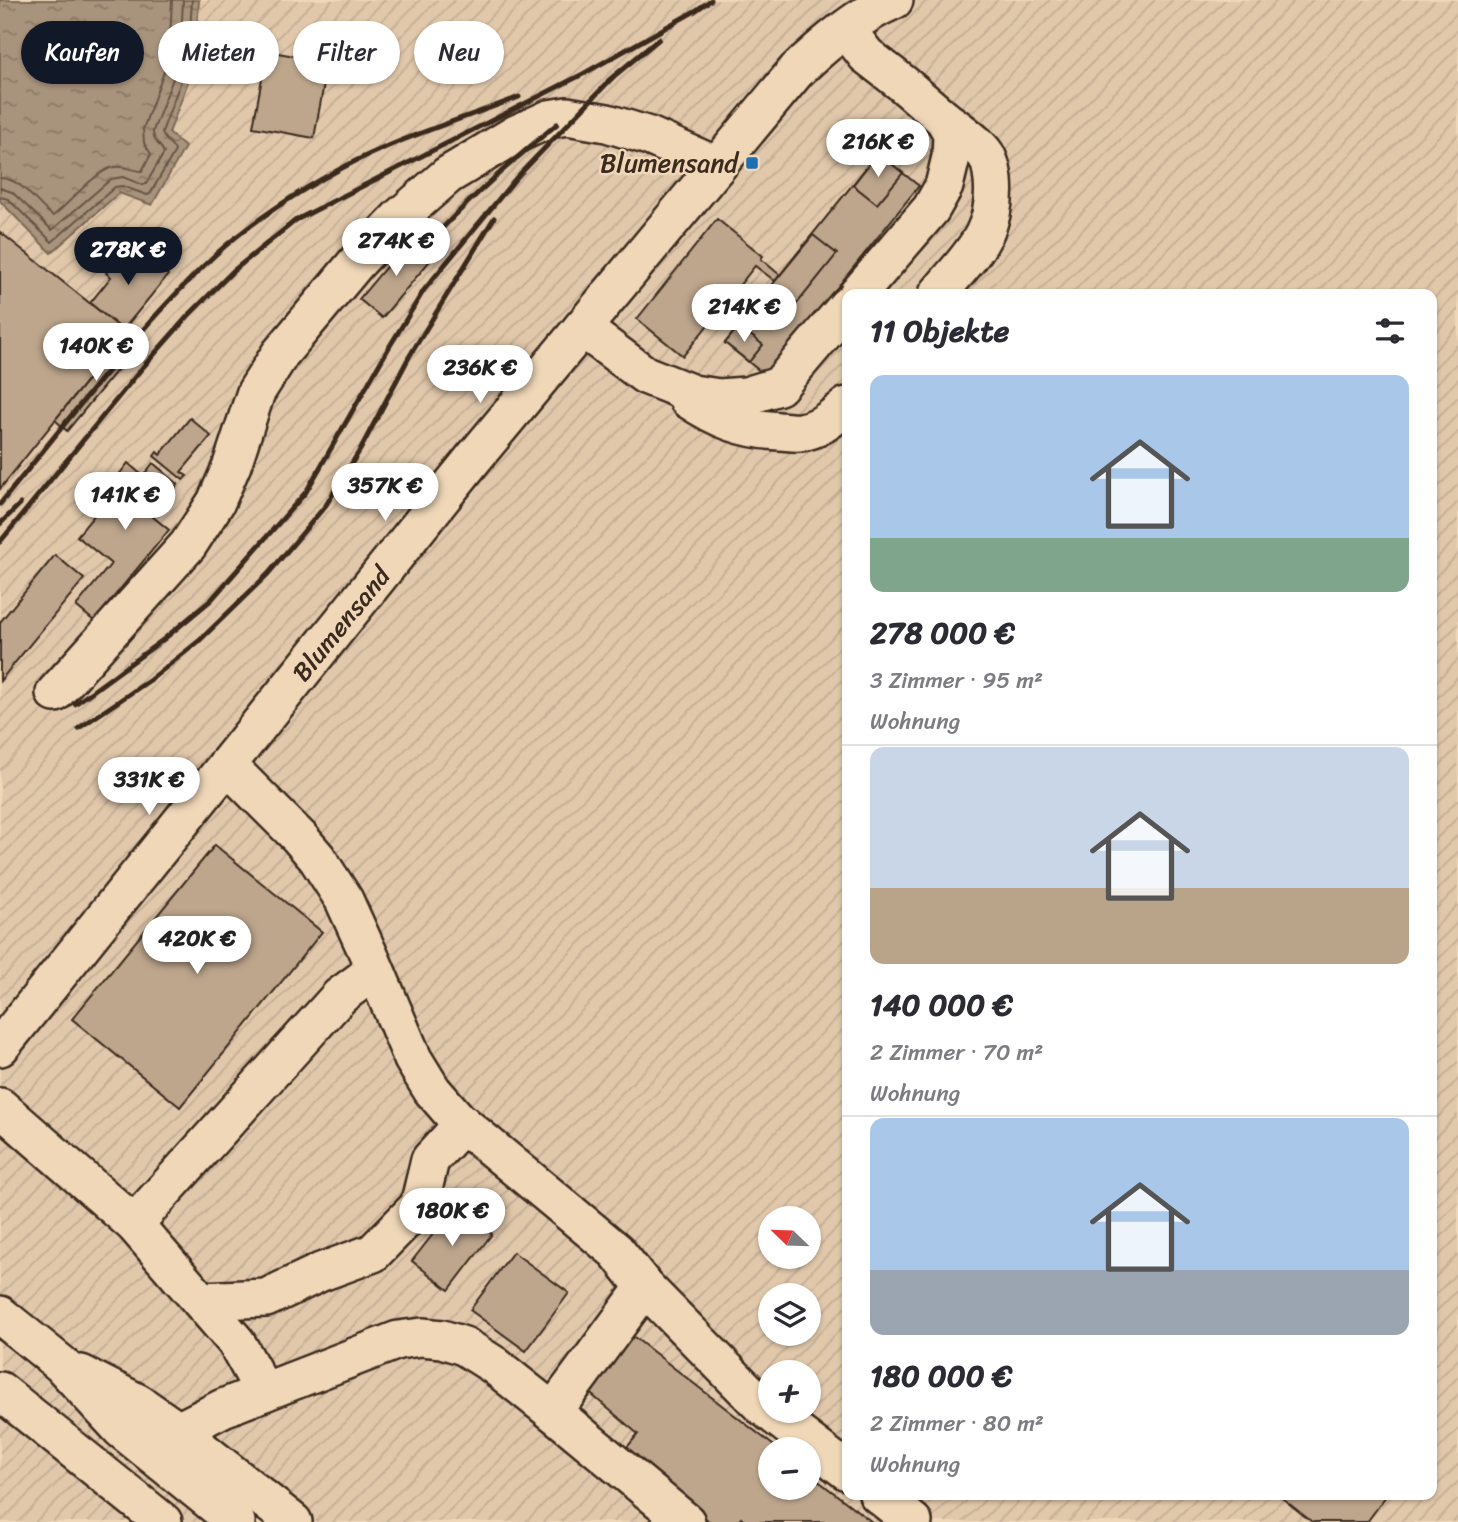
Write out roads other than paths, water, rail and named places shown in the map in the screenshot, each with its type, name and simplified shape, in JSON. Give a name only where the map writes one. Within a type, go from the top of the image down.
[{"type":"street","name":"Blumensand","points":[[0,1047],[473,459],[797,70],[824,44],[866,15],[894,0]]},
{"type":"street","points":[[846,29],[866,55],[983,150],[992,167],[992,217],[983,239],[942,289]]},
{"type":"street","points":[[55,693],[188,545],[216,502],[232,465],[256,392],[280,354],[357,261],[400,216],[448,175],[516,134],[549,119],[567,116],[607,123],[649,136],[718,166]]},
{"type":"street","points":[[862,289],[931,209],[944,186],[951,157],[952,133],[944,119]]},
{"type":"street","points":[[582,328],[645,375],[693,394],[719,398],[746,396],[779,386],[842,312]]},
{"type":"street","points":[[661,382],[708,412],[735,424],[760,430],[800,432],[824,424],[842,410]]},
{"type":"street","points":[[227,765],[317,858],[344,901],[413,1059],[432,1090],[463,1124],[616,1251],[645,1287],[761,1405],[842,1467]]},
{"type":"street","points":[[134,1224],[340,996],[375,970]]},
{"type":"street","points":[[0,1107],[134,1224],[236,1342],[264,1392]]},
{"type":"street","points":[[201,1301],[266,1298],[321,1272],[373,1253],[419,1206],[430,1160],[463,1124]]},
{"type":"street","points":[[553,1412],[645,1287]]},
{"type":"street","points":[[0,1315],[61,1364],[121,1429],[236,1522]]},
{"type":"street","points":[[178,1431],[223,1408],[398,1340],[422,1336],[442,1339],[464,1346],[494,1365],[686,1522]]},
{"type":"street","points":[[61,1364],[138,1403],[178,1431],[293,1522]]},
{"type":"street","points":[[0,1391],[163,1522]]},
{"type":"street","points":[[886,1500],[913,1522]]},
{"type":"water","points":[[0,0],[199,0],[198,21],[158,21],[158,84],[187,84],[169,133],[185,147],[152,205],[119,193],[51,253],[0,201]]},
{"type":"railway","points":[[0,542],[188,316],[233,271],[296,220],[583,74],[711,0]]},
{"type":"railway","points":[[608,81],[659,39]]},
{"type":"railway","points":[[75,704],[164,639],[211,600],[306,492],[424,290],[516,178],[614,76]]},
{"type":"railway","points":[[0,504],[103,376],[157,314],[215,255],[244,231],[309,186],[363,157],[519,97]]},
{"type":"railway","points":[[424,248],[488,183],[557,124]]},
{"type":"railway","points":[[79,728],[150,680],[199,641],[268,574],[326,505],[360,450],[409,357],[494,218]]},
{"type":"railway","points":[[0,524],[20,504]]},
{"type":"place","name":"Blumensand","points":[[752,163]]}]
